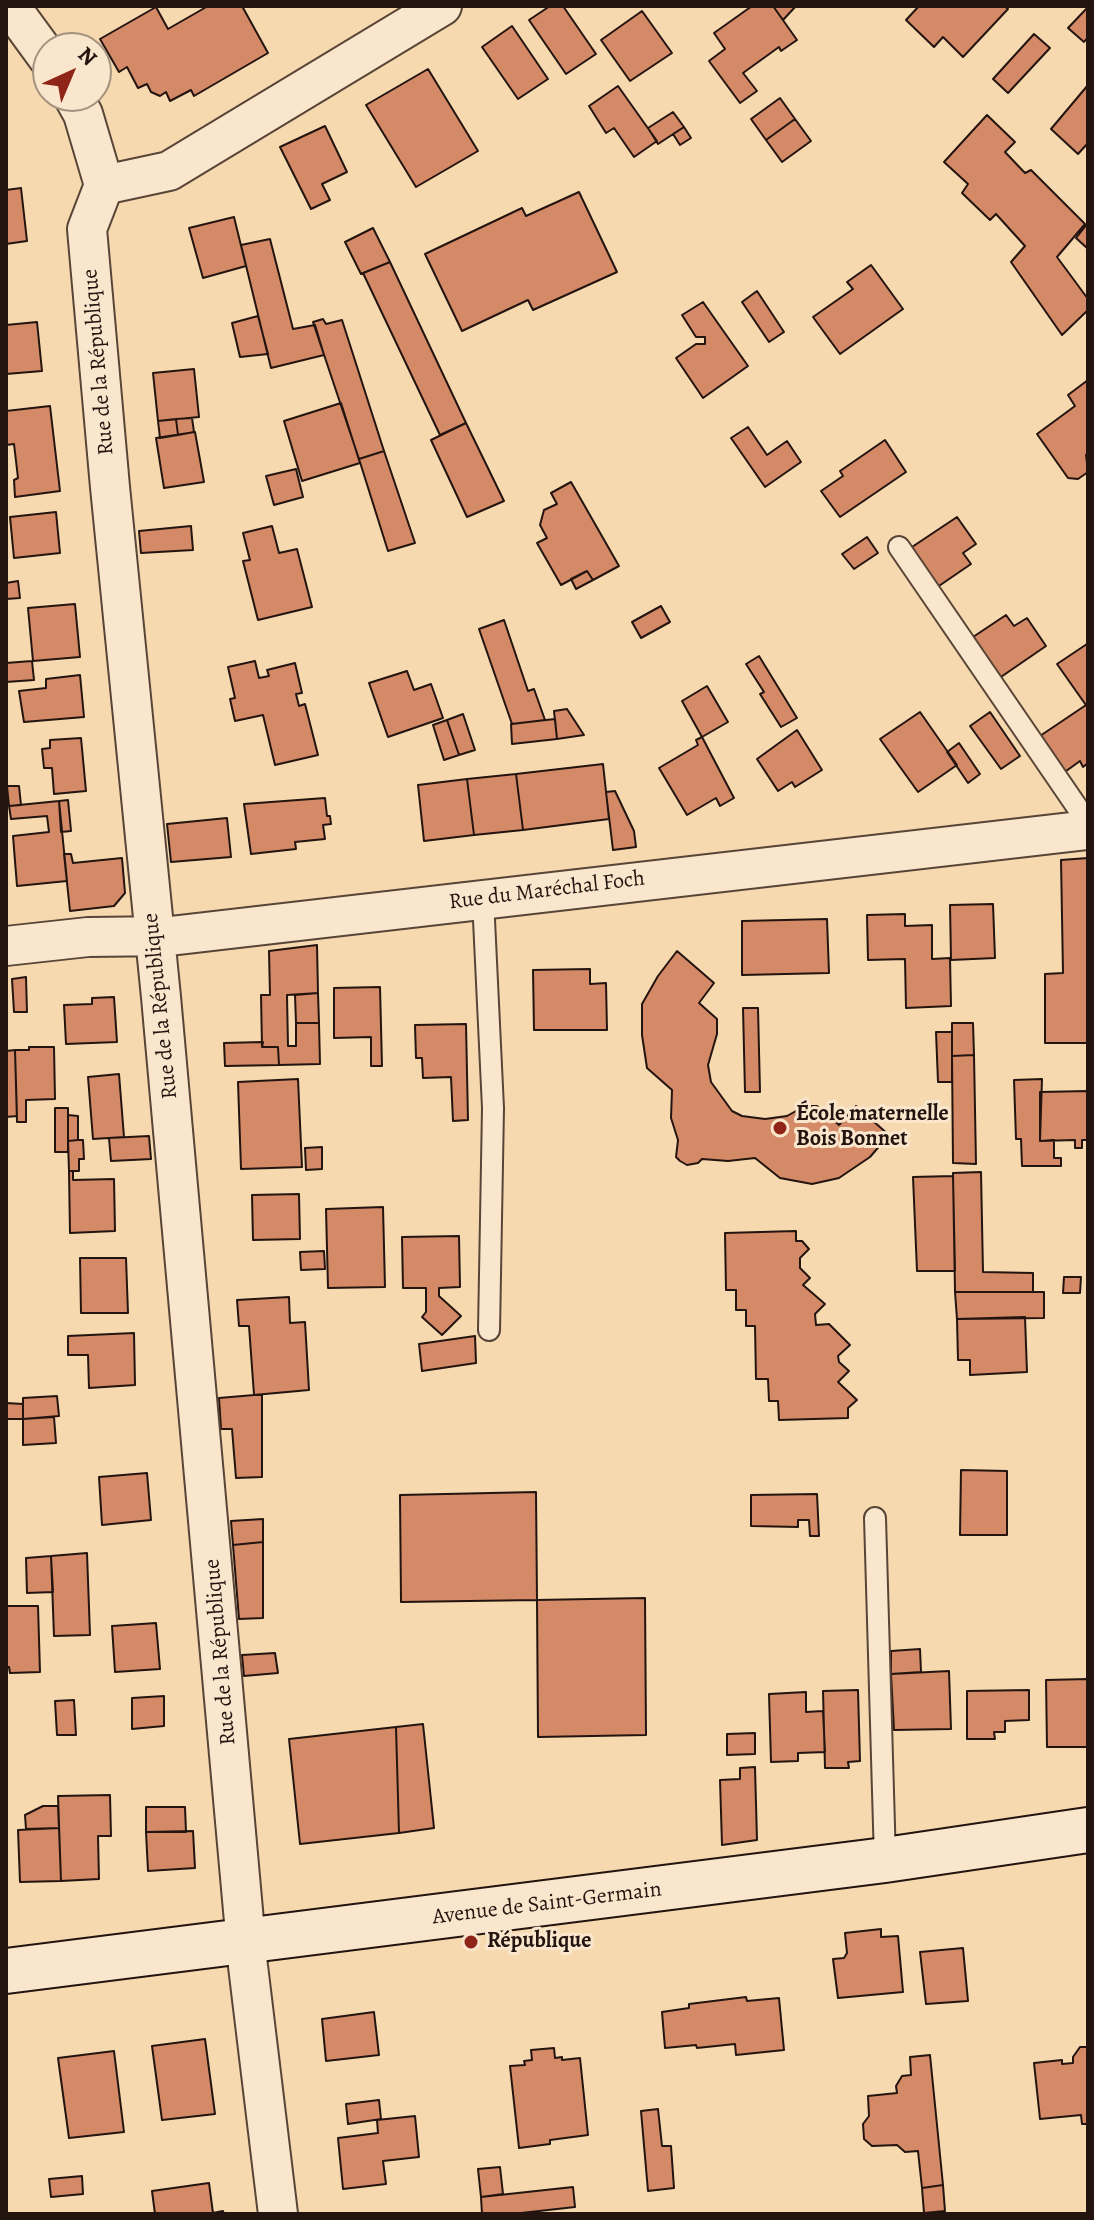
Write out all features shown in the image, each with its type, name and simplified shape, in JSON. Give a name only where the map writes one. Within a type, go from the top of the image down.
[{"type":"main road","name":"Avenue de Saint-Germain","points":[[6,1971],[885,1860],[1088,1830]]},
{"type":"street","points":[[10,6],[32,36]]},
{"type":"street","points":[[82,112],[104,185],[169,171],[442,6]]},
{"type":"street","name":"Rue de la République","points":[[104,185],[87,229],[246,1941],[278,2214]]},
{"type":"street","name":"Rue du Maréchal Foch","points":[[6,946],[88,937],[154,937],[1088,830]]},
{"type":"lane","points":[[899,547],[1088,823]]},
{"type":"lane","points":[[483,899],[493,1108],[489,1330]]},
{"type":"lane","points":[[875,1518],[885,1860]]},
{"type":"building","points":[[208,6],[242,6],[268,53],[194,96],[191,90],[170,101],[166,92],[160,96],[151,92],[147,84],[138,88],[127,67],[119,72],[112,60],[112,32],[156,7],[168,29]]},
{"type":"building","points":[[550,6],[563,6],[596,54],[566,74],[529,20]]},
{"type":"building","points":[[752,6],[773,6],[797,40],[781,51],[779,47],[743,73],[757,91],[740,103],[709,61],[725,49],[714,33]]},
{"type":"building","points":[[773,6],[796,6],[783,20]]},
{"type":"building","points":[[919,6],[1004,6],[1008,9],[963,57],[943,37],[934,47],[906,20]]},
{"type":"building","points":[[1088,7],[1088,37],[1084,42],[1068,28]]},
{"type":"building","points":[[642,11],[672,53],[630,81],[601,40]]},
{"type":"building","points":[[512,26],[548,79],[518,99],[482,47]]},
{"type":"building","points":[[1034,34],[1050,48],[1008,93],[993,79]]},
{"type":"building","points":[[428,69],[478,151],[416,187],[366,105]]},
{"type":"building","points":[[1088,85],[1088,143],[1078,154],[1051,129]]},
{"type":"building","points":[[618,86],[657,141],[634,157],[614,128],[606,133],[589,106]]},
{"type":"building","points":[[780,98],[795,119],[766,140],[751,119]]},
{"type":"building","points":[[673,112],[684,127],[658,144],[648,128]]},
{"type":"building","points":[[987,115],[1015,142],[1005,152],[1025,173],[1031,170],[1085,224],[1057,257],[1088,299],[1088,310],[1062,335],[1011,262],[1025,246],[996,214],[990,220],[962,193],[968,184],[944,162]]},
{"type":"building","points":[[795,119],[811,141],[782,162],[766,140]]},
{"type":"building","points":[[325,126],[347,172],[322,184],[330,200],[311,209],[280,147]]},
{"type":"building","points":[[684,127],[691,138],[680,145],[673,134]]},
{"type":"building","points":[[21,188],[27,241],[6,244],[6,190]]},
{"type":"building","points":[[579,192],[617,272],[533,310],[528,300],[462,331],[425,254],[522,208],[526,216]]},
{"type":"building","points":[[234,217],[246,266],[203,278],[189,228]]},
{"type":"building","points":[[1088,223],[1088,249],[1076,238]]},
{"type":"building","points":[[373,228],[390,262],[361,274],[345,242]]},
{"type":"building","points":[[270,239],[293,329],[315,325],[324,355],[271,368],[241,245]]},
{"type":"building","points":[[390,262],[466,423],[440,435],[363,273]]},
{"type":"building","points":[[871,265],[903,309],[840,354],[813,317],[853,289],[847,282]]},
{"type":"building","points":[[757,291],[784,332],[769,342],[742,302]]},
{"type":"building","points":[[703,302],[748,366],[703,398],[676,358],[696,344],[705,344],[705,337],[696,337],[682,315]]},
{"type":"building","points":[[258,316],[268,354],[240,357],[232,323]]},
{"type":"building","points":[[323,319],[326,324],[342,320],[384,451],[359,459],[313,322]]},
{"type":"building","points":[[37,322],[42,371],[6,374],[6,325]]},
{"type":"building","points":[[194,369],[199,417],[158,421],[153,373]]},
{"type":"building","points":[[1088,380],[1088,472],[1078,479],[1068,478],[1037,434],[1075,406],[1068,395]]},
{"type":"building","points":[[341,403],[360,463],[302,481],[284,421]]},
{"type":"building","points":[[50,406],[60,491],[15,497],[14,480],[18,478],[14,444],[6,445],[6,411]]},
{"type":"building","points":[[192,418],[194,432],[178,435],[176,419]]},
{"type":"building","points":[[176,419],[178,435],[160,438],[158,421]]},
{"type":"building","points":[[466,423],[504,501],[467,517],[431,440]]},
{"type":"building","points":[[748,427],[767,455],[787,441],[801,462],[765,487],[731,438]]},
{"type":"building","points":[[195,432],[204,482],[164,488],[156,438]]},
{"type":"building","points":[[885,440],[906,472],[840,517],[821,491],[843,476],[840,471]]},
{"type":"building","points":[[384,451],[415,543],[388,551],[359,459]]},
{"type":"building","points":[[296,469],[303,497],[274,505],[266,476]]},
{"type":"building","points":[[571,482],[619,566],[593,580],[587,571],[561,585],[537,543],[547,538],[540,525],[544,510],[557,504],[551,493]]},
{"type":"building","points":[[56,512],[60,553],[14,558],[10,517]]},
{"type":"building","points":[[957,517],[976,544],[963,553],[971,564],[936,588],[909,549]]},
{"type":"building","points":[[191,526],[193,550],[141,553],[139,531]]},
{"type":"building","points":[[272,526],[279,553],[297,549],[312,607],[258,620],[243,561],[250,560],[243,533]]},
{"type":"building","points":[[867,537],[878,553],[854,569],[842,554]]},
{"type":"building","points":[[587,571],[593,580],[576,589],[571,579]]},
{"type":"building","points":[[18,581],[20,598],[6,599],[6,583]]},
{"type":"building","points":[[75,604],[80,657],[33,661],[28,608]]},
{"type":"building","points":[[661,606],[670,622],[641,638],[632,622]]},
{"type":"building","points":[[1006,615],[1014,626],[1027,618],[1046,646],[998,679],[970,639]]},
{"type":"building","points":[[504,620],[528,691],[534,689],[545,720],[512,724],[479,629]]},
{"type":"building","points":[[1088,646],[1088,708],[1057,664]]},
{"type":"building","points":[[759,656],[797,718],[781,727],[746,664]]},
{"type":"building","points":[[32,661],[34,680],[6,682],[6,663]]},
{"type":"building","points":[[255,661],[259,678],[269,676],[267,670],[295,663],[302,693],[296,694],[299,706],[305,704],[318,755],[275,765],[263,715],[235,721],[230,699],[235,698],[228,667]]},
{"type":"building","points":[[407,671],[414,690],[431,684],[443,718],[388,737],[369,683]]},
{"type":"building","points":[[80,675],[84,717],[24,722],[19,691],[46,688],[46,679]]},
{"type":"building","points":[[707,686],[728,722],[702,737],[682,701]]},
{"type":"building","points":[[1086,705],[1088,763],[1083,767],[1080,761],[1062,774],[1037,738]]},
{"type":"building","points":[[567,709],[584,735],[557,739],[554,711]]},
{"type":"building","points":[[920,712],[957,765],[918,792],[880,739]]},
{"type":"building","points":[[990,712],[1020,756],[1001,769],[970,726]]},
{"type":"building","points":[[463,714],[475,750],[459,755],[447,720]]},
{"type":"building","points":[[555,719],[557,739],[512,744],[511,724]]},
{"type":"building","points":[[447,720],[459,755],[444,760],[433,725]]},
{"type":"building","points":[[797,730],[822,770],[795,787],[792,782],[778,791],[757,759]]},
{"type":"building","points":[[702,737],[734,798],[720,806],[716,798],[687,815],[659,768],[698,745],[696,740]]},
{"type":"building","points":[[81,738],[86,791],[54,794],[52,768],[44,768],[42,749],[50,748],[50,740]]},
{"type":"building","points":[[959,743],[980,774],[968,783],[947,752]]},
{"type":"building","points":[[603,764],[609,819],[523,830],[516,774]]},
{"type":"building","points":[[516,774],[523,830],[474,835],[467,779]]},
{"type":"building","points":[[467,779],[474,835],[424,841],[418,785]]},
{"type":"building","points":[[7,786],[19,786],[21,805],[9,806]]},
{"type":"building","points":[[615,791],[634,831],[636,847],[613,850],[606,792]]},
{"type":"building","points":[[325,798],[331,824],[323,825],[325,839],[295,842],[296,849],[251,854],[244,804]]},
{"type":"building","points":[[68,800],[71,831],[61,832],[59,801]]},
{"type":"building","points":[[59,801],[67,881],[17,886],[13,836],[49,832],[47,816],[11,819],[9,806]]},
{"type":"building","points":[[227,818],[231,857],[171,862],[167,824]]},
{"type":"building","points":[[64,854],[71,854],[73,863],[122,858],[125,893],[114,906],[70,911]]},
{"type":"building","points":[[1088,858],[1088,1043],[1045,1043],[1045,974],[1063,973],[1061,860]]},
{"type":"building","points":[[993,904],[995,958],[951,960],[950,905]]},
{"type":"building","points":[[905,914],[905,926],[932,925],[932,959],[950,958],[951,1006],[906,1008],[905,959],[868,960],[867,915]]},
{"type":"building","points":[[827,919],[829,973],[742,975],[742,921]]},
{"type":"building","points":[[317,945],[318,993],[287,995],[288,1046],[296,1046],[296,1023],[319,1023],[320,1064],[279,1065],[278,1047],[262,1047],[261,995],[270,995],[269,951]]},
{"type":"building","points":[[677,951],[714,983],[699,1003],[717,1019],[717,1034],[708,1065],[711,1082],[732,1111],[742,1116],[765,1119],[787,1116],[805,1106],[817,1106],[839,1125],[856,1106],[889,1135],[870,1157],[839,1178],[812,1184],[780,1178],[755,1158],[728,1161],[702,1159],[687,1165],[676,1157],[678,1140],[671,1118],[672,1090],[647,1068],[642,1035],[642,1004]]},
{"type":"building","points":[[590,969],[590,984],[606,983],[607,1030],[534,1030],[533,970]]},
{"type":"building","points":[[26,977],[27,1012],[14,1012],[12,979]]},
{"type":"building","points":[[380,987],[382,1066],[371,1066],[371,1037],[334,1038],[334,988]]},
{"type":"building","points":[[318,993],[319,1023],[296,1023],[295,995]]},
{"type":"building","points":[[114,997],[117,1042],[66,1044],[64,1005],[92,1004],[92,998]]},
{"type":"building","points":[[743,1008],[758,1008],[760,1092],[745,1092]]},
{"type":"building","points":[[952,1023],[973,1023],[974,1055],[952,1056]]},
{"type":"building","points":[[466,1024],[468,1120],[453,1121],[451,1077],[423,1078],[422,1058],[416,1058],[415,1025]]},
{"type":"building","points":[[936,1032],[952,1032],[952,1082],[938,1082]]},
{"type":"building","points":[[263,1042],[262,1047],[278,1047],[279,1065],[225,1066],[224,1043]]},
{"type":"building","points":[[29,1047],[54,1047],[55,1099],[26,1100],[26,1122],[17,1122],[15,1050],[29,1050]]},
{"type":"building","points":[[15,1050],[17,1116],[6,1117],[6,1051]]},
{"type":"building","points":[[974,1055],[976,1164],[953,1163],[952,1056]]},
{"type":"building","points":[[119,1074],[124,1137],[93,1139],[88,1077]]},
{"type":"building","points":[[298,1079],[302,1167],[241,1169],[238,1082]]},
{"type":"building","points":[[1042,1079],[1040,1141],[1054,1140],[1054,1158],[1061,1158],[1061,1166],[1022,1166],[1021,1139],[1016,1139],[1014,1080]]},
{"type":"building","points":[[1088,1091],[1088,1140],[1082,1140],[1082,1148],[1075,1148],[1075,1140],[1040,1141],[1040,1092]]},
{"type":"building","points":[[55,1108],[68,1108],[68,1152],[55,1152]]},
{"type":"building","points":[[68,1115],[78,1116],[78,1140],[68,1141]]},
{"type":"building","points":[[149,1136],[151,1159],[111,1161],[109,1138]]},
{"type":"building","points":[[83,1140],[84,1159],[79,1159],[79,1171],[69,1171],[68,1141]]},
{"type":"building","points":[[322,1147],[322,1169],[306,1170],[305,1148]]},
{"type":"building","points":[[69,1171],[73,1171],[73,1180],[114,1179],[115,1231],[70,1233]]},
{"type":"building","points":[[981,1172],[983,1272],[1033,1273],[1033,1292],[955,1292],[953,1173]]},
{"type":"building","points":[[953,1176],[955,1271],[917,1271],[913,1177]]},
{"type":"building","points":[[299,1194],[300,1239],[253,1240],[252,1195]]},
{"type":"building","points":[[383,1207],[385,1287],[328,1288],[326,1209]]},
{"type":"building","points":[[796,1231],[796,1241],[802,1241],[809,1249],[800,1258],[800,1268],[810,1278],[803,1285],[825,1304],[815,1314],[816,1325],[829,1324],[850,1345],[838,1356],[839,1362],[849,1371],[838,1382],[857,1400],[848,1408],[848,1418],[779,1420],[778,1401],[769,1401],[768,1379],[756,1379],[755,1326],[746,1326],[746,1310],[736,1310],[736,1290],[726,1290],[725,1233]]},
{"type":"building","points":[[459,1236],[460,1287],[439,1288],[439,1296],[461,1316],[442,1335],[422,1317],[426,1312],[426,1288],[403,1288],[402,1237]]},
{"type":"building","points":[[324,1251],[325,1269],[301,1270],[300,1252]]},
{"type":"building","points":[[80,1258],[126,1258],[128,1313],[81,1313]]},
{"type":"building","points":[[1064,1277],[1081,1277],[1080,1293],[1063,1293]]},
{"type":"building","points":[[955,1292],[1044,1292],[1044,1318],[957,1319]]},
{"type":"building","points":[[289,1297],[290,1323],[305,1322],[309,1390],[254,1395],[249,1326],[239,1326],[237,1300]]},
{"type":"building","points":[[1025,1317],[1027,1372],[970,1375],[970,1360],[958,1360],[957,1319]]},
{"type":"building","points":[[134,1333],[135,1385],[89,1388],[88,1355],[68,1355],[68,1336]]},
{"type":"building","points":[[475,1336],[476,1363],[422,1371],[419,1344]]},
{"type":"building","points":[[262,1395],[262,1477],[236,1478],[232,1429],[221,1429],[219,1398]]},
{"type":"building","points":[[57,1396],[59,1416],[23,1419],[23,1398]]},
{"type":"building","points":[[6,1403],[23,1404],[23,1419],[6,1419]]},
{"type":"building","points":[[54,1417],[56,1443],[23,1445],[23,1419]]},
{"type":"building","points":[[961,1470],[1007,1471],[1007,1535],[960,1535]]},
{"type":"building","points":[[147,1473],[151,1520],[102,1525],[99,1477]]},
{"type":"building","points":[[536,1492],[537,1600],[401,1602],[400,1495]]},
{"type":"building","points":[[817,1494],[819,1536],[810,1536],[809,1520],[798,1520],[798,1527],[751,1526],[751,1495]]},
{"type":"building","points":[[263,1519],[263,1542],[233,1545],[231,1521]]},
{"type":"building","points":[[263,1542],[263,1618],[239,1619],[233,1545]]},
{"type":"building","points":[[87,1553],[90,1635],[54,1636],[51,1556]]},
{"type":"building","points":[[51,1556],[53,1592],[27,1593],[26,1558]]},
{"type":"building","points":[[645,1598],[646,1735],[538,1737],[537,1600]]},
{"type":"building","points":[[6,1606],[38,1606],[40,1672],[10,1673],[9,1667],[6,1667]]},
{"type":"building","points":[[156,1623],[160,1669],[115,1672],[112,1626]]},
{"type":"building","points":[[920,1649],[921,1672],[891,1674],[891,1651]]},
{"type":"building","points":[[275,1653],[278,1673],[244,1676],[242,1655]]},
{"type":"building","points":[[949,1671],[951,1729],[894,1730],[891,1674]]},
{"type":"building","points":[[1088,1679],[1088,1747],[1047,1747],[1046,1680]]},
{"type":"building","points":[[858,1690],[860,1761],[848,1762],[849,1768],[825,1768],[823,1691]]},
{"type":"building","points":[[1029,1690],[1029,1720],[1005,1721],[1005,1732],[994,1732],[995,1739],[967,1739],[967,1691]]},
{"type":"building","points":[[806,1692],[806,1712],[823,1711],[825,1752],[798,1753],[798,1761],[771,1762],[769,1694]]},
{"type":"building","points":[[164,1696],[164,1726],[132,1729],[132,1698]]},
{"type":"building","points":[[74,1700],[76,1735],[57,1735],[55,1701]]},
{"type":"building","points":[[423,1724],[434,1828],[399,1833],[396,1727]]},
{"type":"building","points":[[396,1727],[399,1833],[300,1844],[289,1739]]},
{"type":"building","points":[[755,1733],[755,1754],[727,1755],[727,1734]]},
{"type":"building","points":[[755,1767],[757,1840],[722,1845],[720,1780],[740,1779],[740,1768]]},
{"type":"building","points":[[110,1795],[111,1836],[98,1836],[99,1879],[61,1881],[58,1796]]},
{"type":"building","points":[[43,1806],[58,1806],[59,1828],[26,1829],[25,1815]]},
{"type":"building","points":[[146,1807],[185,1807],[186,1832],[146,1832]]},
{"type":"building","points":[[59,1828],[61,1881],[20,1882],[18,1830]]},
{"type":"building","points":[[193,1831],[195,1868],[148,1871],[146,1832]]},
{"type":"building","points":[[881,1929],[881,1937],[898,1936],[903,1992],[838,1998],[833,1959],[844,1958],[847,1953],[845,1933]]},
{"type":"building","points":[[963,1948],[968,2001],[926,2004],[920,1952]]},
{"type":"building","points":[[746,1997],[747,2001],[779,1998],[784,2050],[736,2055],[735,2044],[665,2048],[662,2012],[689,2008],[689,2004]]},
{"type":"building","points":[[374,2012],[379,2055],[326,2061],[322,2019]]},
{"type":"building","points":[[205,2039],[215,2114],[162,2120],[152,2046]]},
{"type":"building","points":[[1080,2047],[1088,2047],[1088,2124],[1082,2124],[1081,2115],[1040,2119],[1034,2063],[1062,2060],[1062,2064],[1073,2063],[1073,2057]]},
{"type":"building","points":[[554,2048],[555,2058],[580,2058],[588,2135],[519,2148],[510,2066],[525,2065],[524,2061],[532,2060],[531,2050]]},
{"type":"building","points":[[114,2051],[124,2132],[69,2138],[58,2058]]},
{"type":"building","points":[[930,2055],[943,2185],[922,2188],[918,2151],[905,2152],[897,2145],[872,2146],[864,2139],[863,2124],[869,2116],[868,2096],[897,2093],[896,2086],[902,2076],[911,2075],[910,2057]]},
{"type":"building","points":[[379,2100],[381,2119],[348,2124],[346,2104]]},
{"type":"building","points":[[658,2109],[662,2146],[671,2146],[674,2188],[648,2191],[641,2111]]},
{"type":"building","points":[[415,2116],[419,2157],[383,2161],[386,2184],[343,2189],[338,2138],[378,2133],[377,2120]]},
{"type":"building","points":[[500,2167],[503,2194],[481,2197],[478,2169]]},
{"type":"building","points":[[82,2176],[83,2194],[51,2197],[49,2179]]},
{"type":"building","points":[[209,2183],[213,2213],[223,2211],[224,2214],[155,2214],[152,2191]]},
{"type":"building","points":[[943,2185],[945,2211],[924,2213],[922,2188]]},
{"type":"building","points":[[573,2187],[575,2207],[482,2214],[481,2197]]},
{"type":"place","name":"École maternelle Bois Bonnet","points":[[780,1128]]},
{"type":"place","name":"République","points":[[471,1942]]}]
